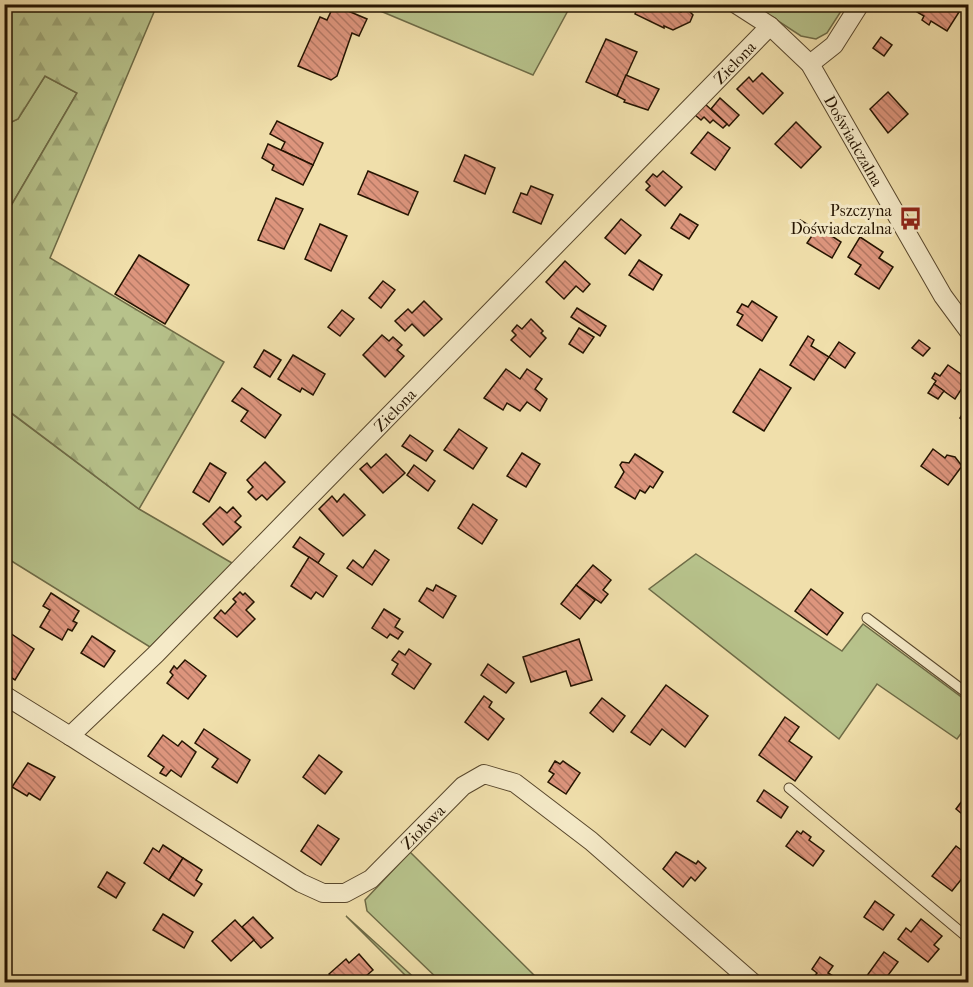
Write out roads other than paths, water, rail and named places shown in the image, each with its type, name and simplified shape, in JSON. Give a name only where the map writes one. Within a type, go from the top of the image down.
[{"type":"street","name":"Doświadczalna","points":[[736,4],[770,26],[810,64],[943,296],[969,330]]},
{"type":"street","points":[[810,64],[834,45],[860,4]]},
{"type":"street","name":"Zielona","points":[[70,736],[156,654],[770,26]]},
{"type":"street","points":[[4,695],[70,736]]},
{"type":"street","name":"Ziołowa","points":[[70,736],[301,883],[323,893],[345,893],[371,879],[463,786],[484,774],[499,777],[515,783],[591,842],[752,982]]},
{"type":"lane","points":[[867,618],[969,694]]},
{"type":"lane","points":[[789,788],[969,938]]},
{"type":"place","name":"Pszczyna Doświadczalna","points":[[910,219]]}]
